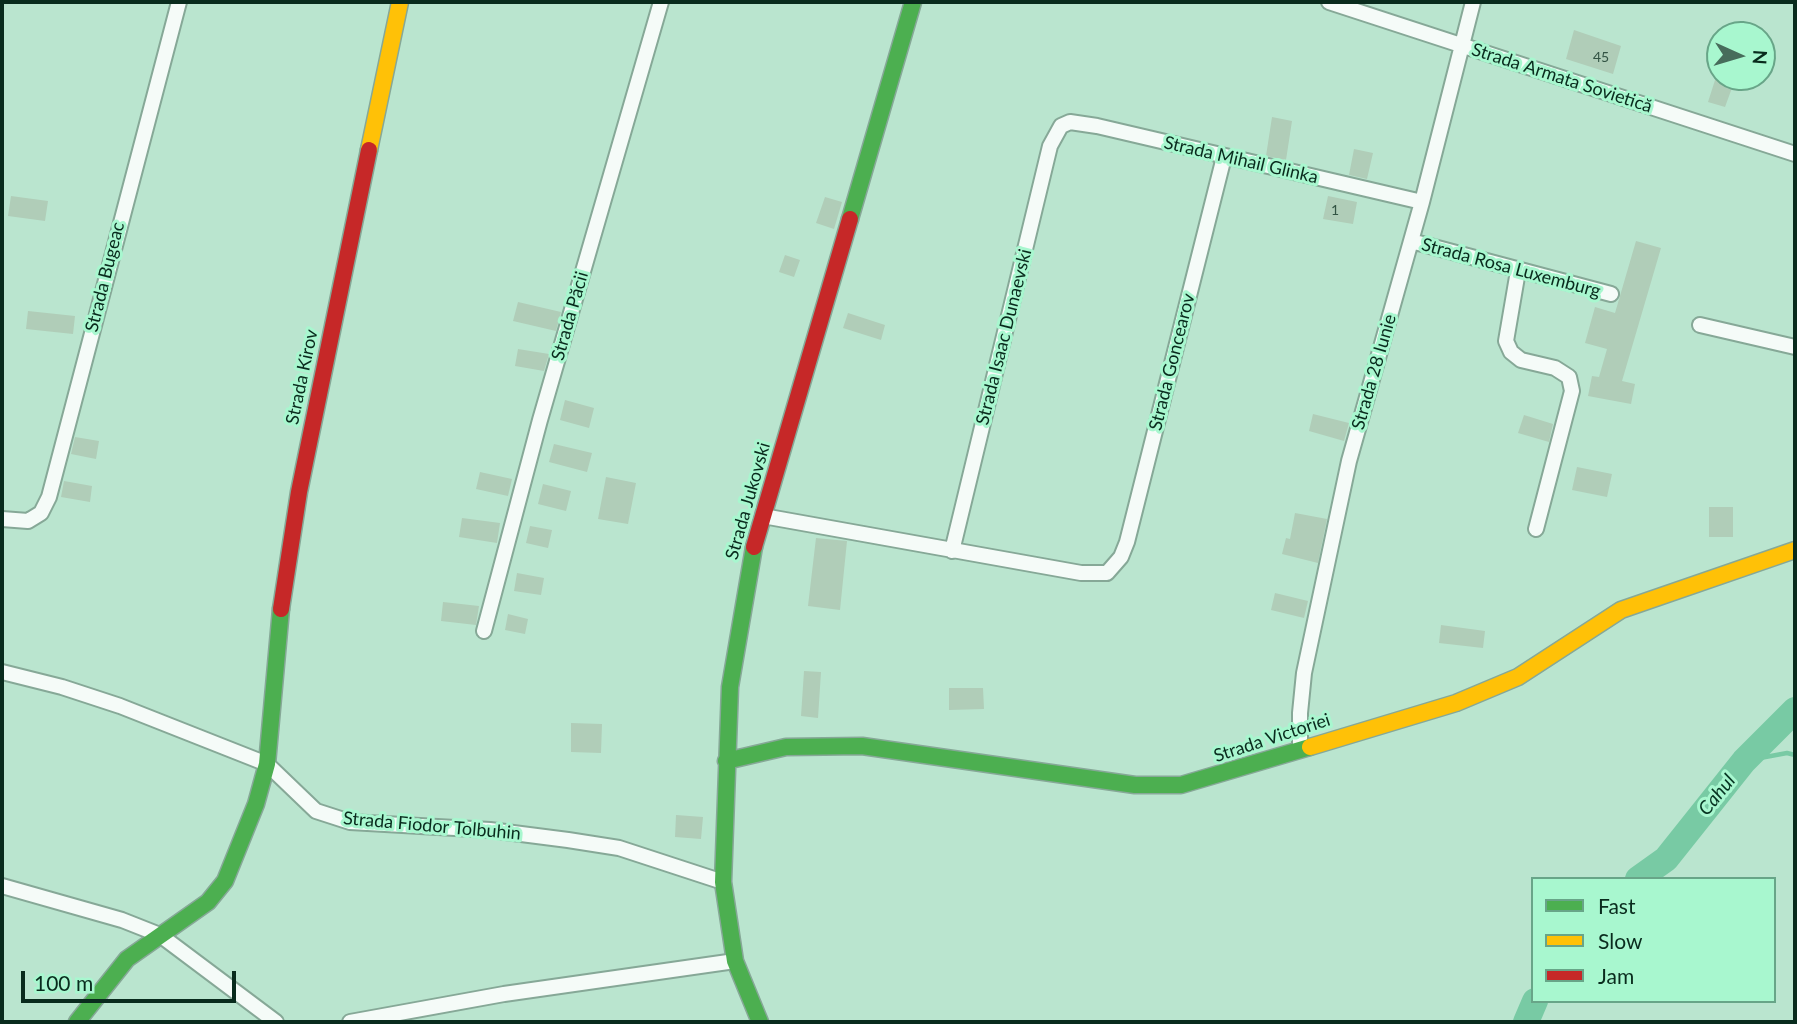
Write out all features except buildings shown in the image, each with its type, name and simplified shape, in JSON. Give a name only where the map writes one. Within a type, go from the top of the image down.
[{"type":"street","name":"Strada Bugeac","points":[[2,519],[27,521],[41,513],[49,497],[179,2]]},
{"type":"street","name":"Strada Kirov","points":[[78,1022],[127,959],[208,902],[225,881],[239,851],[267,764],[275,651],[299,492],[400,2]]},
{"type":"street","name":"Strada Păcii","points":[[484,631],[540,419],[661,2]]},
{"type":"street","name":"Strada Jukovski","points":[[760,1022],[735,961],[723,882],[730,687],[741,609],[763,516],[913,2]]},
{"type":"street","name":"Strada Armata Sovietică","points":[[1329,2],[1795,154]]},
{"type":"street","name":"Strada 28 Iunie","points":[[1300,747],[1304,673],[1349,461],[1422,202],[1473,2]]},
{"type":"street","name":"Strada Mihail Glinka","points":[[1061,126],[1070,122],[1087,124],[1422,202]]},
{"type":"street","name":"Strada Isaac Dunaevski","points":[[952,551],[1050,146],[1061,126]]},
{"type":"street","name":"Strada Goncearov","points":[[952,551],[1080,573],[1107,573],[1115,565],[1127,542],[1224,157]]},
{"type":"street","name":"Strada Rosa Luxemburg","points":[[1411,241],[1611,295]]},
{"type":"street","points":[[1518,271],[1506,341],[1511,352],[1521,360],[1555,368],[1569,376],[1572,391],[1571,408],[1536,528]]},
{"type":"street","points":[[1700,325],[1795,347]]},
{"type":"street","points":[[763,516],[952,551]]},
{"type":"street","name":"Strada Victoriei","points":[[726,761],[786,747],[862,746],[1158,786],[1207,780],[1300,747],[1466,699],[1518,677],[1621,610],[1795,550]]},
{"type":"street","name":"Strada Fiodor Tolbuhin","points":[[2,672],[120,706],[267,764],[316,811],[350,822],[490,830],[619,848],[723,882]]},
{"type":"street","points":[[2,886],[122,920],[159,935],[276,1022]]},
{"type":"street","points":[[350,1022],[504,994],[735,961]]},
{"type":"waterway","name":"Cahul","points":[[1641,877],[1666,859],[1744,761],[1795,710]]},
{"type":"waterway","points":[[1744,761],[1787,753],[1795,755]]},
{"type":"waterway","name":"Cahul","points":[[1526,1022],[1534,1003]]},
{"type":"traffic: fast","points":[[850,219],[913,2]]},
{"type":"traffic: fast","points":[[754,547],[730,687],[723,882],[735,961],[760,1022]]},
{"type":"traffic: fast","points":[[77,1022],[127,959],[208,902],[225,881],[256,804],[267,764],[281,609]]},
{"type":"traffic: fast","points":[[726,761],[786,747],[862,746],[1135,785],[1181,785],[1310,747]]},
{"type":"traffic: slow","points":[[369,150],[400,2]]},
{"type":"traffic: slow","points":[[1310,747],[1456,703],[1518,677],[1621,610],[1795,550]]},
{"type":"traffic: jam","points":[[281,609],[299,492],[369,150]]},
{"type":"traffic: jam","points":[[754,547],[850,219]]}]
